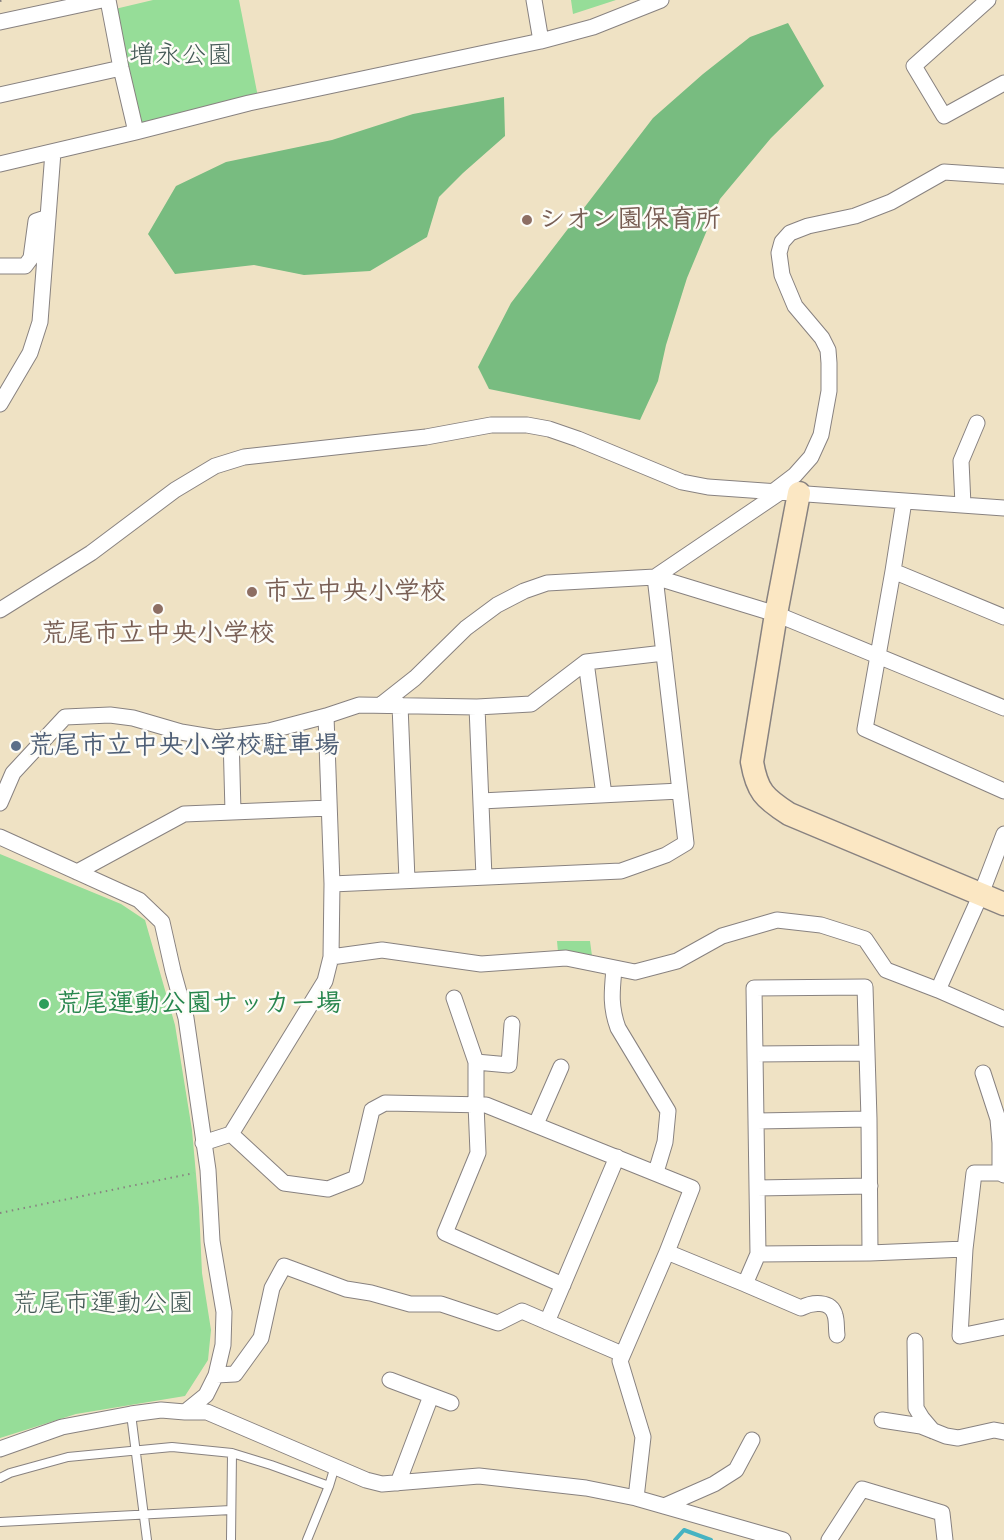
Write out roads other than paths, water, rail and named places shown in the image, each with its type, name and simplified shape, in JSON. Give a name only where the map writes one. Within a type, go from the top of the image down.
[{"type":"street","points":[[0,22],[102,0]]},
{"type":"street","points":[[108,0],[136,132]]},
{"type":"street","points":[[534,0],[541,41]]},
{"type":"street","points":[[0,164],[249,103],[541,41],[593,27],[661,0]]},
{"type":"street","points":[[988,0],[914,66],[944,116],[1004,83]]},
{"type":"street","points":[[0,95],[121,68]]},
{"type":"street","points":[[0,404],[30,353],[40,322],[53,152]]},
{"type":"street","points":[[1004,176],[944,172],[891,202],[855,216],[808,226],[790,233],[782,242],[779,253],[782,275],[795,306],[822,338],[828,350],[829,382],[821,435],[811,457],[795,475],[785,492],[776,614],[752,762],[755,781],[765,796],[789,814],[1004,903]]},
{"type":"street","points":[[0,266],[25,266],[31,258],[36,221],[48,216]]},
{"type":"street","points":[[963,505],[961,461],[977,423]]},
{"type":"street","points":[[0,610],[91,553],[175,490],[215,466],[244,457],[426,437],[491,425],[527,425],[549,429],[682,482],[708,487],[1004,508]]},
{"type":"street","points":[[655,577],[785,492]]},
{"type":"street","points":[[903,501],[865,729],[1004,791]]},
{"type":"street","points":[[893,571],[1004,617]]},
{"type":"street","points":[[332,884],[621,871],[666,855],[686,843],[655,577]]},
{"type":"street","points":[[382,704],[415,678],[466,628],[497,605],[524,591],[547,583],[655,577],[776,614],[1004,708]]},
{"type":"street","points":[[0,803],[13,773],[65,717],[110,715],[133,718],[181,732],[217,738],[269,731],[359,705],[477,707],[531,704],[586,662],[664,653]]},
{"type":"street","points":[[586,662],[604,795]]},
{"type":"street","points":[[400,705],[407,880]]},
{"type":"street","points":[[477,707],[484,877]]},
{"type":"street","points":[[203,1143],[231,1134],[325,981],[331,957],[332,884],[326,716]]},
{"type":"street","points":[[231,736],[233,812]]},
{"type":"street","points":[[481,801],[681,791]]},
{"type":"street","points":[[76,872],[184,814],[329,808]]},
{"type":"street","points":[[939,990],[981,894],[1004,834]]},
{"type":"street","points":[[0,837],[139,900],[162,922],[172,971],[186,1018],[207,1170],[212,1240],[224,1312],[223,1345],[216,1375],[206,1395],[185,1412]]},
{"type":"street","points":[[331,957],[382,950],[481,964],[566,958],[634,972],[677,961],[722,936],[777,921],[821,925],[865,939],[886,970],[939,990],[1004,1019]]},
{"type":"street","points":[[614,969],[611,998],[618,1028],[668,1111],[664,1142],[656,1172]]},
{"type":"street","points":[[745,1284],[758,1254],[754,988],[865,987],[870,1253]]},
{"type":"street","points":[[454,998],[476,1062],[478,1153],[445,1233],[563,1285]]},
{"type":"street","points":[[476,1062],[509,1065],[512,1024]]},
{"type":"street","points":[[755,1054],[867,1053]]},
{"type":"street","points":[[536,1124],[561,1067]]},
{"type":"street","points":[[983,1073],[998,1119],[1002,1174],[974,1173],[965,1249],[960,1336],[1004,1327]]},
{"type":"street","points":[[231,1134],[284,1183],[328,1189],[356,1178],[372,1110],[385,1103],[486,1105],[692,1188],[620,1361],[643,1437],[636,1498]]},
{"type":"street","points":[[757,1121],[869,1119]]},
{"type":"street","points":[[547,1322],[617,1157]]},
{"type":"street","points":[[757,1188],[870,1186]]},
{"type":"street","points":[[758,1254],[965,1249]]},
{"type":"street","points":[[667,1252],[801,1308],[819,1303],[829,1306],[835,1313],[837,1335]]},
{"type":"street","points":[[216,1375],[235,1374],[261,1338],[272,1288],[284,1266],[346,1289],[371,1293],[410,1304],[441,1304],[498,1323],[522,1311],[622,1354]]},
{"type":"street","points":[[915,1341],[916,1408],[934,1431]]},
{"type":"street","points":[[390,1380],[451,1402]]},
{"type":"street","points":[[398,1483],[432,1396]]},
{"type":"street","points":[[0,1449],[62,1427],[131,1414],[161,1410],[207,1412],[366,1480],[382,1484],[479,1476],[586,1488],[636,1498],[783,1540]]},
{"type":"street","points":[[882,1420],[921,1426],[958,1438],[994,1430],[1004,1432]]},
{"type":"street","points":[[664,1506],[714,1484],[736,1470],[752,1440]]},
{"type":"street","points":[[829,1540],[862,1489],[942,1513],[945,1540]]},
{"type":"lane","points":[[131,1414],[147,1540]]},
{"type":"lane","points":[[0,1478],[10,1473],[68,1457],[172,1448],[232,1453],[329,1486]]},
{"type":"lane","points":[[231,1540],[232,1453]]},
{"type":"lane","points":[[307,1540],[335,1466]]},
{"type":"lane","points":[[0,1522],[231,1510]]},
{"type":"waterway","points":[[675,1540],[684,1530],[711,1540]]},
{"type":"place","name":"シオン園保育所","points":[[527,220]]},
{"type":"place","name":"市立中央小学校","points":[[252,592]]},
{"type":"place","name":"荒尾市立中央小学校","points":[[158,609]]},
{"type":"place","name":"荒尾市立中央小学校駐車場","points":[[16,746]]},
{"type":"place","name":"荒尾運動公園サッカー場","points":[[44,1004]]},
{"type":"park label","name":"増永公園","points":[[181,56]]},
{"type":"park label","name":"荒尾市運動公園","points":[[103,1304]]}]
